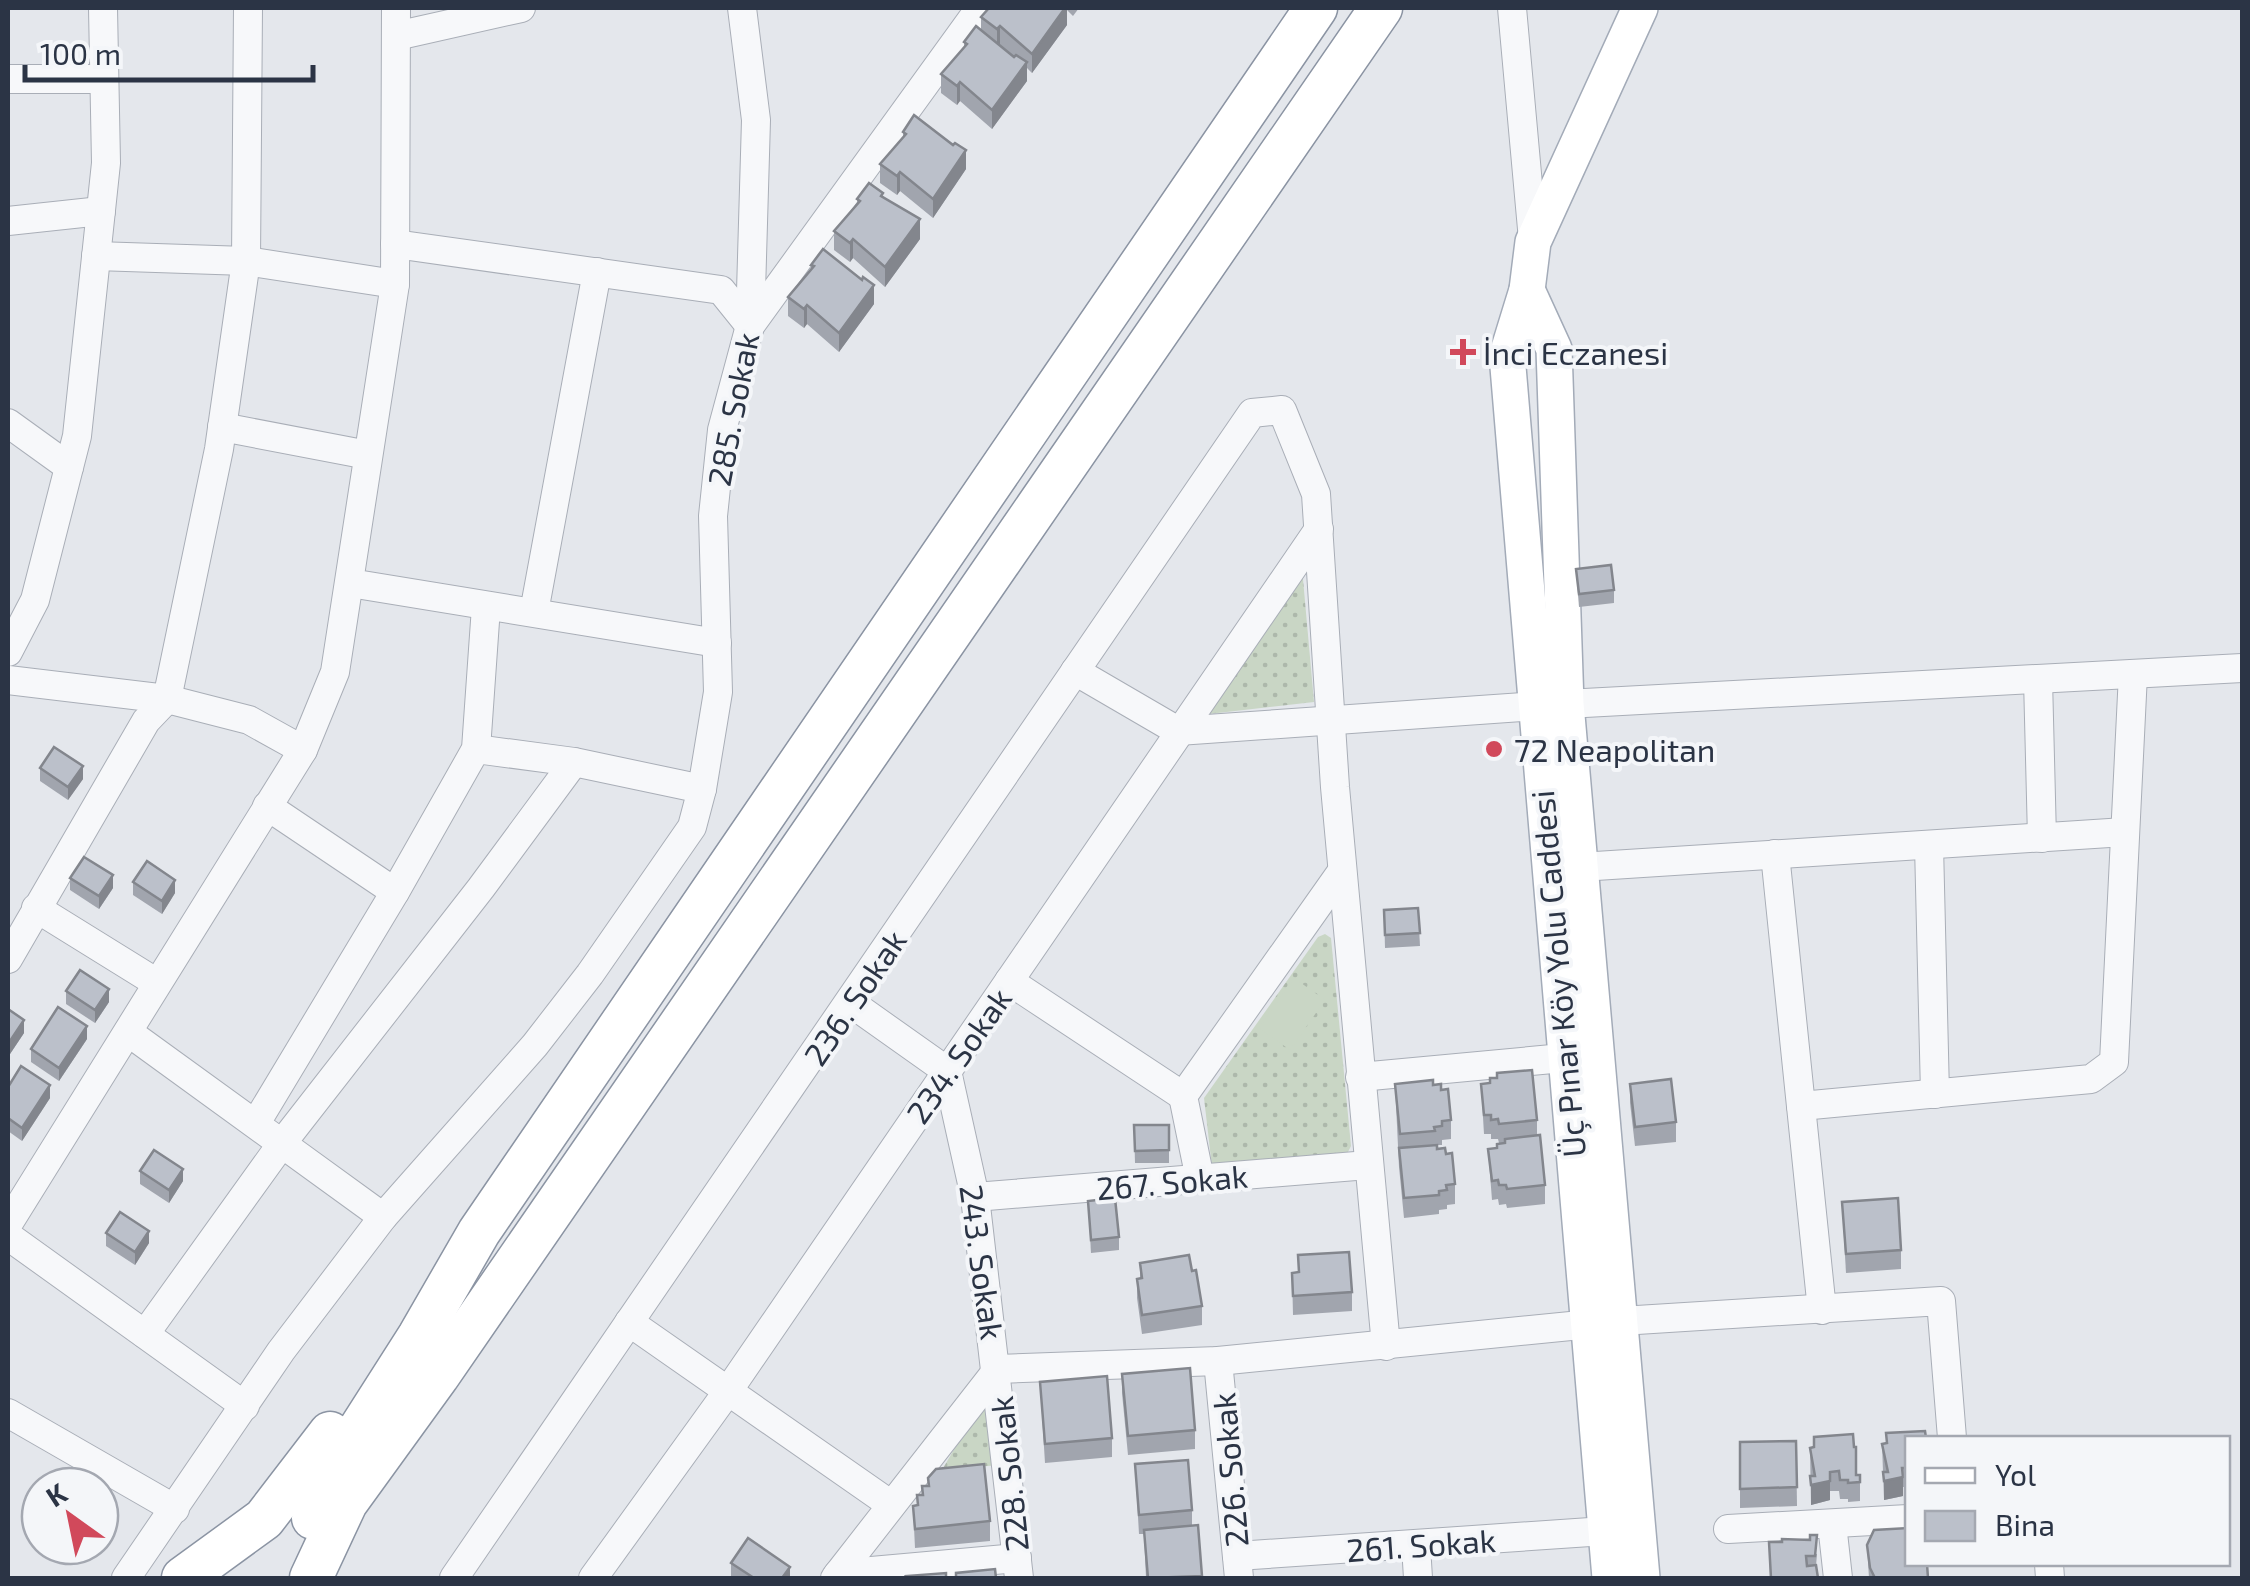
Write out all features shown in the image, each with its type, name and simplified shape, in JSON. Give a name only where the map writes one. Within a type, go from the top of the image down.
[{"type":"highway","points":[[1280,60],[1306,8]]},
{"type":"highway","points":[[183,1578],[264,1519],[479,1232],[1316,8]]},
{"type":"highway","points":[[311,1578],[346,1503],[438,1376],[1379,14]]},
{"type":"highway","points":[[303,1578],[310,1523],[329,1477],[419,1336],[479,1232]]},
{"type":"main road","points":[[1528,290],[1533,242],[1640,8]]},
{"type":"main road","name":"Üç Pınar Köy Yolu Caddesi","points":[[1528,290],[1554,349],[1550,705],[1564,1058],[1642,1578]]},
{"type":"main road","name":"Üç Pınar Köy Yolu Caddesi","points":[[1528,290],[1507,355],[1550,705],[1580,867],[1604,1323],[1605,1531],[1610,1578]]},
{"type":"street","points":[[8,652],[35,600],[77,436],[106,164],[103,8]]},
{"type":"street","points":[[8,959],[146,720],[167,699],[222,427],[246,260],[248,8]]},
{"type":"street","points":[[8,1224],[303,750],[335,672],[395,284],[396,22],[521,8]]},
{"type":"street","name":"285. Sokak","points":[[126,1578],[281,1352],[383,1217],[535,1046],[692,826],[718,692],[712,516],[722,430],[750,326],[756,120],[742,8]]},
{"type":"street","points":[[395,244],[721,290],[750,326],[980,8]]},
{"type":"street","points":[[1512,8],[1533,242]]},
{"type":"street","points":[[8,79],[104,79]]},
{"type":"street","points":[[8,221],[101,211]]},
{"type":"street","points":[[96,256],[246,260],[395,284]]},
{"type":"street","points":[[534,612],[597,272]]},
{"type":"street","name":"236. Sokak","points":[[454,1578],[1252,413],[1282,410],[1316,494],[1318,530]]},
{"type":"street","points":[[8,423],[69,468]]},
{"type":"street","points":[[222,427],[368,455]]},
{"type":"street","points":[[1318,530],[1342,871],[1386,1346]]},
{"type":"street","name":"234. Sokak","points":[[593,1578],[728,1391],[1318,530]]},
{"type":"street","points":[[350,584],[717,643]]},
{"type":"street","points":[[256,1123],[395,892],[476,748],[486,607]]},
{"type":"street","points":[[1075,671],[1178,731],[1550,705],[2242,668]]},
{"type":"street","points":[[1801,1106],[2091,1080],[2114,1062],[2133,674]]},
{"type":"street","points":[[2038,679],[2042,838]]},
{"type":"street","points":[[8,680],[167,699],[248,720],[303,750]]},
{"type":"street","points":[[476,748],[574,762],[702,789]]},
{"type":"street","points":[[145,1334],[283,1142],[574,762]]},
{"type":"street","points":[[268,806],[395,892]]},
{"type":"street","points":[[1580,867],[2125,832]]},
{"type":"street","points":[[1929,845],[1935,1094]]},
{"type":"street","points":[[1775,854],[1822,1310]]},
{"type":"street","points":[[1184,1096],[1342,871]]},
{"type":"street","points":[[36,908],[158,984]]},
{"type":"street","points":[[1009,981],[1184,1096],[1200,1179]]},
{"type":"street","points":[[850,1003],[947,1071]]},
{"type":"street","points":[[128,1032],[383,1217]]},
{"type":"street","points":[[1360,1076],[1564,1058]]},
{"type":"street","name":"243. Sokak","points":[[836,1576],[998,1369],[976,1197],[947,1071]]},
{"type":"street","name":"267. Sokak","points":[[976,1197],[1368,1165]]},
{"type":"street","points":[[8,1236],[245,1406]]},
{"type":"street","points":[[998,1369],[1218,1361],[1604,1323],[1941,1302],[1952,1436]]},
{"type":"street","points":[[629,1322],[890,1504]]},
{"type":"street","name":"226. Sokak","points":[[1218,1361],[1238,1567]]},
{"type":"street","name":"228. Sokak","points":[[998,1369],[1018,1568]]},
{"type":"street","points":[[8,1413],[175,1509]]},
{"type":"street","points":[[1728,1529],[1905,1520]]},
{"type":"street","points":[[1832,1524],[1838,1578]]},
{"type":"street","name":"261. Sokak","points":[[1238,1567],[1416,1546],[1605,1531]]},
{"type":"street","points":[[1416,1546],[1418,1578]]},
{"type":"street","points":[[836,1576],[1018,1568]]},
{"type":"green space","points":[[1302,568],[1314,702],[1209,714]]},
{"type":"green space","points":[[1325,934],[1331,938],[1351,1146],[1347,1154],[1212,1167],[1204,1098],[1318,937]]},
{"type":"green space","points":[[1294,978],[1325,1000],[1290,1050],[1259,1028]]},
{"type":"green space","points":[[985,1407],[999,1465],[942,1470],[977,1410]]},
{"type":"building","points":[[989,8],[1065,8],[1032,54],[1000,26],[997,29],[981,17]]},
{"type":"building","points":[[976,26],[1014,57],[1027,62],[992,110],[960,82],[957,86],[941,74],[967,44],[964,42]]},
{"type":"building","points":[[914,115],[953,145],[966,150],[933,199],[900,172],[897,176],[880,164],[906,134],[903,132]]},
{"type":"building","points":[[869,183],[883,193],[881,196],[920,219],[885,267],[853,239],[850,243],[834,231],[860,201],[857,199]]},
{"type":"building","points":[[823,249],[874,285],[839,333],[807,305],[804,309],[788,297]]},
{"type":"building","points":[[1611,565],[1614,590],[1579,594],[1576,569]]},
{"type":"building","points":[[54,747],[83,766],[68,787],[40,768]]},
{"type":"building","points":[[84,857],[113,875],[99,896],[70,878]]},
{"type":"building","points":[[147,861],[175,880],[162,901],[133,882]]},
{"type":"building","points":[[1418,908],[1420,933],[1385,935],[1384,910]]},
{"type":"building","points":[[80,970],[109,989],[95,1010],[66,991]]},
{"type":"building","points":[[58,1007],[87,1026],[59,1068],[31,1049]]},
{"type":"building","points":[[8,1009],[24,1020],[10,1041],[8,1040]]},
{"type":"building","points":[[21,1066],[50,1085],[22,1128],[8,1118],[8,1087]]},
{"type":"building","points":[[1532,1070],[1537,1120],[1499,1124],[1498,1119],[1484,1115],[1481,1084],[1490,1083],[1497,1073]]},
{"type":"building","points":[[1671,1079],[1676,1122],[1635,1127],[1630,1084]]},
{"type":"building","points":[[1433,1080],[1433,1085],[1441,1084],[1441,1090],[1448,1089],[1451,1120],[1442,1121],[1442,1126],[1434,1127],[1435,1131],[1400,1134],[1395,1084]]},
{"type":"building","points":[[1134,1125],[1169,1125],[1169,1150],[1135,1151]]},
{"type":"building","points":[[1540,1135],[1545,1185],[1507,1189],[1498,1180],[1492,1181],[1488,1149],[1497,1148],[1505,1139]]},
{"type":"building","points":[[1437,1145],[1437,1149],[1445,1148],[1446,1154],[1452,1153],[1455,1184],[1446,1185],[1447,1190],[1439,1191],[1439,1195],[1404,1198],[1399,1148]]},
{"type":"building","points":[[154,1150],[183,1169],[169,1190],[140,1171]]},
{"type":"building","points":[[1115,1198],[1119,1237],[1091,1240],[1088,1201]]},
{"type":"building","points":[[1898,1198],[1901,1250],[1846,1254],[1842,1202]]},
{"type":"building","points":[[120,1212],[149,1231],[135,1252],[106,1233]]},
{"type":"building","points":[[1349,1252],[1352,1292],[1293,1296],[1292,1273],[1299,1272],[1298,1255]]},
{"type":"building","points":[[1189,1255],[1192,1271],[1196,1270],[1202,1306],[1142,1315],[1137,1279],[1142,1278],[1140,1263]]},
{"type":"building","points":[[1190,1368],[1195,1430],[1128,1436],[1122,1374]]},
{"type":"building","points":[[1107,1376],[1112,1438],[1045,1444],[1040,1382]]},
{"type":"building","points":[[1925,1431],[1926,1436],[1905,1436],[1903,1477],[1884,1481],[1883,1472],[1888,1472],[1882,1444],[1887,1443],[1886,1433]]},
{"type":"building","points":[[1853,1434],[1860,1482],[1840,1480],[1839,1471],[1830,1472],[1830,1481],[1811,1485],[1810,1476],[1815,1476],[1810,1448],[1814,1447],[1814,1437]]},
{"type":"building","points":[[1796,1441],[1797,1487],[1740,1489],[1740,1442]]},
{"type":"building","points":[[1188,1460],[1192,1510],[1139,1515],[1135,1464]]},
{"type":"building","points":[[984,1464],[990,1521],[915,1529],[913,1506],[918,1505],[917,1495],[923,1495],[922,1486],[929,1486],[928,1478],[936,1469]]},
{"type":"building","points":[[1198,1525],[1202,1576],[1148,1578],[1144,1530]]},
{"type":"building","points":[[1905,1528],[1905,1566],[1927,1566],[1928,1578],[1875,1578],[1867,1545],[1874,1530]]},
{"type":"building","points":[[1810,1535],[1817,1535],[1815,1556],[1806,1556],[1807,1566],[1816,1565],[1818,1578],[1771,1578],[1769,1542],[1810,1540]]},
{"type":"building","points":[[748,1538],[790,1567],[782,1578],[754,1578],[731,1563]]},
{"type":"building","points":[[995,1569],[996,1578],[956,1578],[956,1573]]},
{"type":"building","points":[[946,1573],[946,1578],[906,1576]]},
{"type":"place","name":"İnci Eczanesi","points":[[1463,352]]},
{"type":"place","name":"72 Neapolitan","points":[[1494,749]]}]
